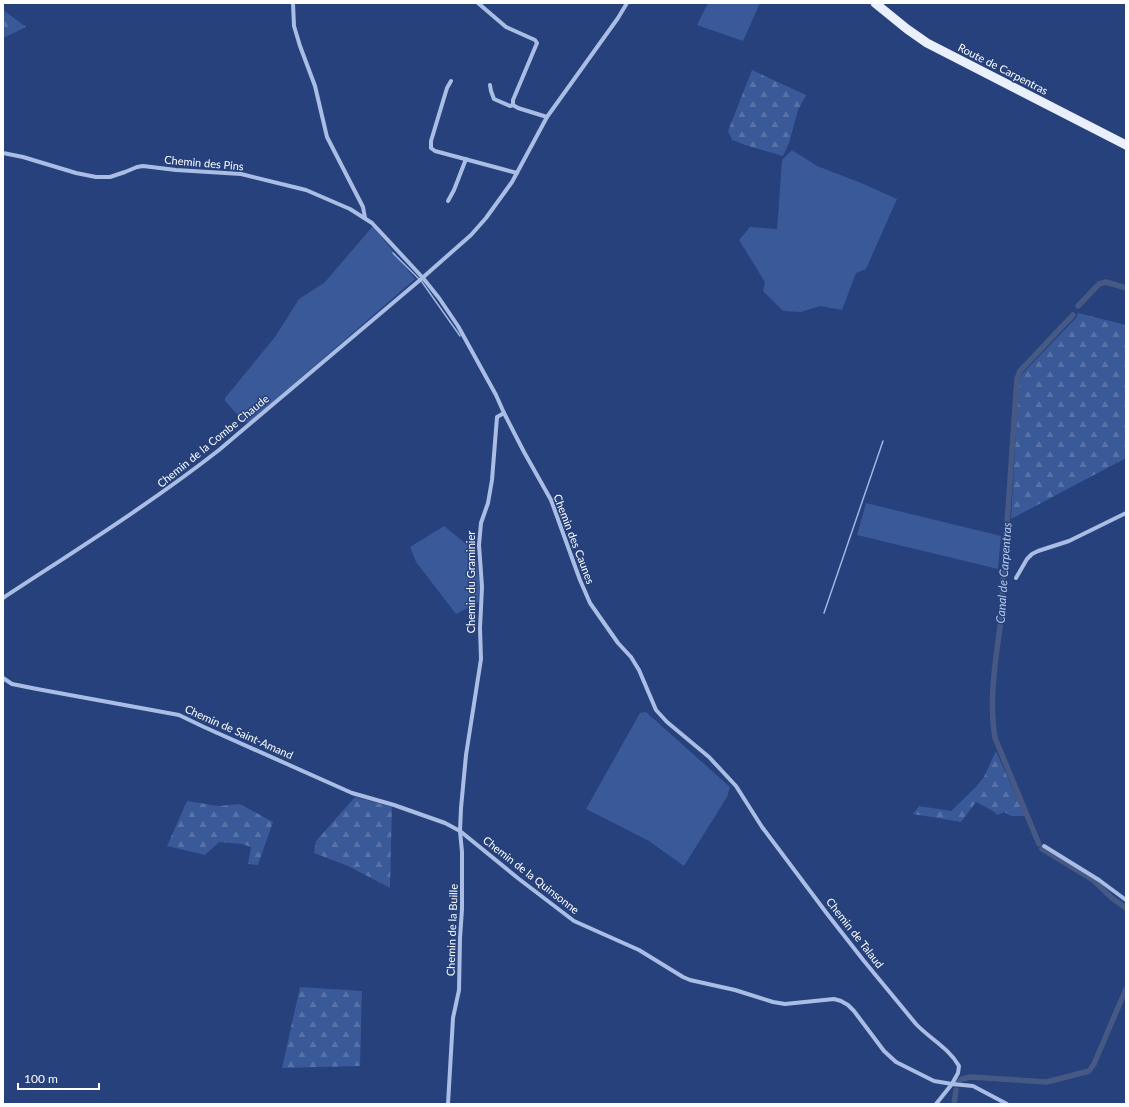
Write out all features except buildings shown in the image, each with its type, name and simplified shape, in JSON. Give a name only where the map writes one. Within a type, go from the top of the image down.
[{"type":"main road","name":"Route de Carpentras","points":[[875,3],[927,43],[1126,145]]},
{"type":"street","points":[[293,3],[294,26],[315,86],[327,137],[363,207],[365,218]]},
{"type":"street","points":[[478,3],[506,27],[536,40],[537,43],[513,100],[514,105]]},
{"type":"street","name":"Chemin de la Combe Chaude","points":[[3,598],[152,500],[187,475],[224,446],[471,235],[486,218],[512,182],[547,117],[618,18],[626,3]]},
{"type":"street","points":[[451,81],[446,88],[431,141],[431,148],[435,151],[517,172]]},
{"type":"street","points":[[490,84],[494,99],[510,106],[514,105],[518,108],[547,117]]},
{"type":"street","name":"Chemin des Pins","points":[[3,153],[23,157],[76,173],[104,177],[143,166],[176,170],[241,174],[306,190],[350,209],[365,218],[380,230],[421,279]]},
{"type":"street","points":[[448,201],[466,159]]},
{"type":"street","name":"Chemin des Caunes","points":[[421,279],[439,298],[458,326],[551,500],[580,580],[590,603],[618,643],[631,657],[640,670],[653,704],[661,716],[709,758],[736,786]]},
{"type":"street","name":"Chemin du Graminier","points":[[466,755],[481,659],[480,628],[482,587],[479,553],[481,523],[488,503],[492,480],[497,417],[504,413]]},
{"type":"street","points":[[1016,578],[1026,559],[1032,554],[1069,541],[1126,513]]},
{"type":"street","name":"Chemin de Saint-Amand","points":[[3,678],[12,684],[179,715],[352,793],[394,805],[445,823],[460,831]]},
{"type":"street","name":"Chemin de la Buille","points":[[448,1104],[453,1018],[459,990],[462,909],[462,852],[460,831],[466,755]]},
{"type":"street","name":"Chemin de Talaud","points":[[736,786],[762,827],[847,940],[916,1024],[937,1041],[957,1062],[959,1069],[952,1084]]},
{"type":"street","name":"Chemin de la Quinsonne","points":[[460,831],[574,921],[639,950],[690,980],[735,990],[773,1002],[785,1004],[834,999],[841,1001],[854,1011],[884,1051],[896,1062],[934,1081],[952,1084]]},
{"type":"street","points":[[1044,846],[1099,880],[1126,900]]},
{"type":"street","points":[[936,1104],[952,1084],[973,1086],[1007,1104]]},
{"type":"green space","points":[[708,3],[760,3],[743,41],[697,25]]},
{"type":"green space","points":[[3,10],[26,27],[3,38]]},
{"type":"green space","points":[[752,70],[806,95],[798,110],[789,143],[783,156],[732,140],[728,131]]},
{"type":"green space","points":[[792,150],[817,166],[859,182],[897,199],[866,269],[856,273],[842,310],[820,306],[801,312],[783,311],[763,291],[765,282],[739,240],[750,227],[777,229],[782,160]]},
{"type":"green space","points":[[373,226],[415,279],[250,422],[245,423],[225,401],[225,398],[275,337],[299,299],[325,282]]},
{"type":"green space","points":[[1078,313],[1126,325],[1126,458],[1011,519],[1019,380],[1023,373],[1076,318]]},
{"type":"green space","points":[[866,503],[1001,536],[998,569],[857,535]]},
{"type":"green space","points":[[444,526],[475,551],[480,586],[479,602],[456,614],[416,562],[410,547]]},
{"type":"green space","points":[[646,712],[730,787],[727,797],[684,866],[649,841],[586,809],[640,713]]},
{"type":"green space","points":[[996,751],[1025,816],[1011,816],[1004,812],[998,815],[976,802],[961,822],[913,814],[919,806],[951,811],[976,787],[984,777]]},
{"type":"green space","points":[[355,797],[392,807],[390,888],[348,866],[314,853],[316,841]]},
{"type":"green space","points":[[187,801],[218,806],[240,804],[273,822],[258,865],[248,864],[251,847],[242,844],[219,842],[205,855],[167,846]]},
{"type":"green space","points":[[300,987],[362,991],[360,1066],[282,1068]]},
{"type":"waterway","points":[[393,253],[422,282],[460,336]]},
{"type":"waterway","name":"Canal de Carpentras","points":[[1078,306],[1099,284],[1106,282],[1126,288]]},
{"type":"waterway","name":"Canal de Carpentras","points":[[1039,844],[995,738],[992,706],[993,690],[1002,612],[1017,379],[1020,371],[1073,315]]},
{"type":"waterway","points":[[824,613],[883,441]]},
{"type":"waterway","name":"Canal de Carpentras","points":[[1042,849],[1093,880],[1112,898],[1126,908]]},
{"type":"waterway","name":"Canal de Carpentras","points":[[957,1083],[962,1079],[970,1077],[1047,1082],[1089,1071],[1094,1064],[1126,989]]},
{"type":"waterway","name":"Canal de Carpentras","points":[[954,1104],[956,1090]]}]
